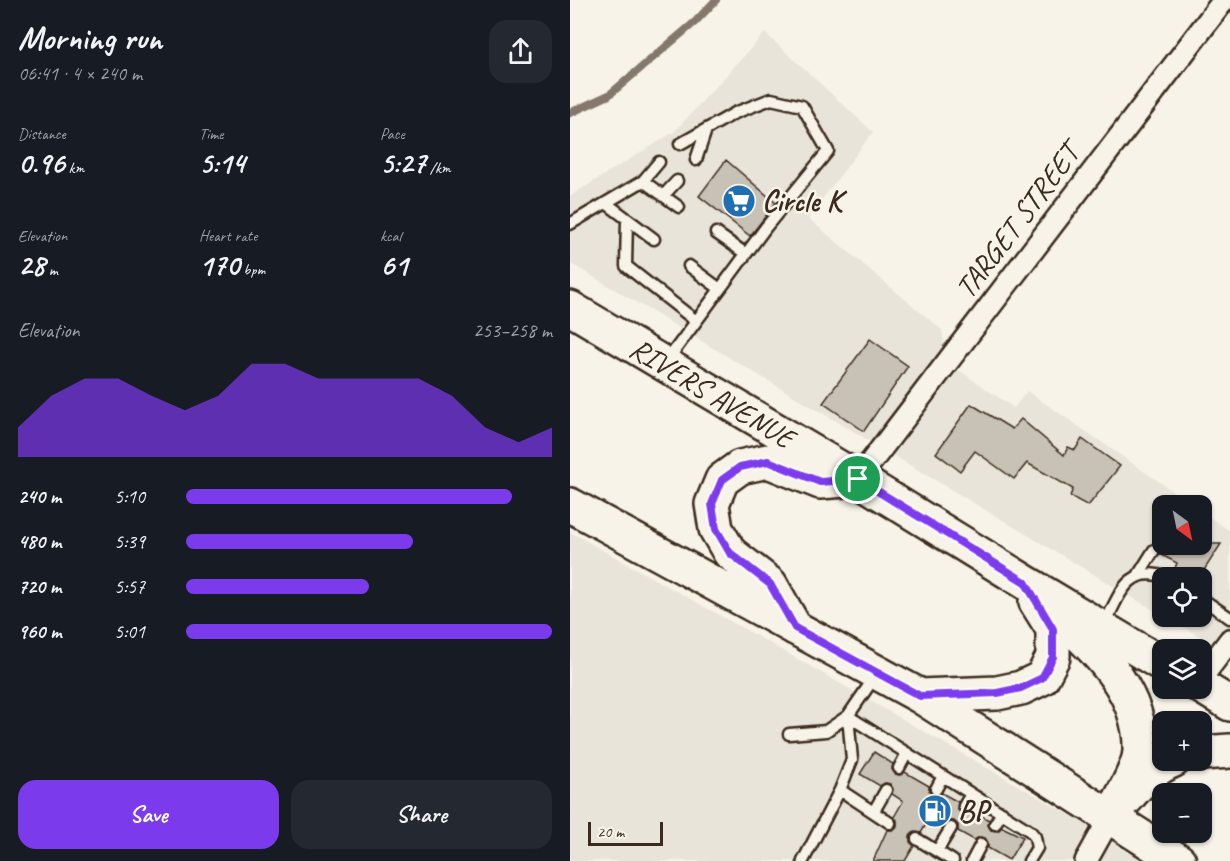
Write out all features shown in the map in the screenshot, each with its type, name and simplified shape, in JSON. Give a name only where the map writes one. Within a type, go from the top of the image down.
[{"type":"main road","name":"RIVERS AVENUE","points":[[570,308],[858,479],[1152,658]]},
{"type":"main road","points":[[795,628],[770,584],[730,553],[716,529],[712,504],[722,480],[740,467],[768,461],[820,482],[858,479]]},
{"type":"main road","points":[[570,505],[920,696],[1179,861]]},
{"type":"main road","points":[[920,696],[997,693],[1021,688],[1042,678],[1053,657],[1053,629],[1025,582]]},
{"type":"main road","points":[[1025,582],[1086,640],[1111,668],[1127,692],[1137,719],[1140,752],[1128,786],[1110,818]]},
{"type":"main road","points":[[1212,693],[1230,704]]},
{"type":"main road","points":[[1212,752],[1230,751]]},
{"type":"main road","points":[[1110,818],[1142,780],[1155,771]]},
{"type":"street","name":"TARGET STREET","points":[[858,479],[1224,0]]},
{"type":"street","points":[[1212,664],[1230,640]]},
{"type":"street","points":[[1086,861],[1110,818]]},
{"type":"lane","points":[[664,364],[746,254],[828,151],[802,106],[771,99],[735,113],[680,144]]},
{"type":"lane","points":[[696,160],[706,130]]},
{"type":"lane","points":[[570,224],[643,182],[659,162]]},
{"type":"lane","points":[[663,196],[677,181]]},
{"type":"lane","points":[[643,182],[679,207]]},
{"type":"lane","points":[[606,203],[654,239]]},
{"type":"lane","points":[[627,219],[626,266],[696,321]]},
{"type":"lane","points":[[716,233],[746,254]]},
{"type":"lane","points":[[689,266],[720,289]]},
{"type":"lane","points":[[1102,628],[1125,586],[1139,574],[1152,553]]},
{"type":"lane","points":[[1139,574],[1152,573]]},
{"type":"lane","points":[[1212,606],[1230,618]]},
{"type":"lane","points":[[789,734],[826,731],[848,716],[878,673]]},
{"type":"lane","points":[[848,716],[1030,831],[1035,837],[1037,848],[1029,861]]},
{"type":"lane","points":[[803,861],[840,790],[852,760],[848,716]]},
{"type":"lane","points":[[899,768],[907,753]]},
{"type":"lane","points":[[936,789],[944,776]]},
{"type":"lane","points":[[840,790],[891,823]]},
{"type":"lane","points":[[874,811],[886,790]]},
{"type":"lane","points":[[964,806],[970,794]]},
{"type":"lane","points":[[995,824],[1002,812]]},
{"type":"lane","points":[[937,851],[951,828]]},
{"type":"lane","points":[[917,839],[953,861]]},
{"type":"lane","points":[[972,861],[981,844]]},
{"type":"shaded area","points":[[765,33],[873,132],[808,218],[942,330],[947,362],[1014,408],[1027,391],[1178,495],[1152,495],[1152,555],[1212,555],[1212,519],[1230,531],[1230,654],[1212,644],[1212,639],[1204,639],[1183,627],[1212,627],[1212,567],[1152,567],[1152,609],[570,263],[570,196],[674,132]]},
{"type":"shaded area","points":[[570,532],[766,641],[1150,861],[570,861]]},
{"type":"building","name":"Circle K","points":[[726,160],[776,203],[750,236],[699,196]]},
{"type":"building","points":[[870,339],[908,366],[864,431],[823,403]]},
{"type":"building","points":[[971,404],[1012,429],[1021,419],[1064,455],[1068,447],[1075,450],[1082,439],[1120,466],[1088,506],[1070,496],[1073,489],[1027,463],[1014,479],[975,451],[960,471],[936,453]]},
{"type":"building","points":[[1212,544],[1221,544],[1206,567],[1175,567],[1177,563],[1162,555],[1212,555]]},
{"type":"building","name":"BP","points":[[874,752],[893,764],[892,769],[895,774],[900,775],[905,772],[929,786],[932,795],[937,796],[942,793],[958,802],[957,809],[961,813],[971,810],[989,820],[988,825],[991,830],[998,831],[1002,827],[1023,837],[1009,860],[988,848],[985,838],[980,837],[974,840],[958,831],[958,825],[954,821],[948,821],[945,824],[931,816],[921,833],[914,832],[910,836],[910,842],[914,846],[905,861],[873,861],[887,830],[897,827],[897,820],[894,817],[903,801],[892,794],[893,789],[890,784],[885,783],[880,786],[860,774]]},
{"type":"waterway","points":[[570,113],[609,95],[695,22],[716,0]]},
{"type":"place","name":"Circle K","points":[[739,201]]},
{"type":"place","name":"BP","points":[[935,811]]},
{"type":"route","points":[[768,461],[820,482],[858,479],[1025,582],[1053,629],[1053,657],[1042,678],[1021,688],[997,693],[920,696],[795,628],[770,584],[730,553],[716,529],[712,504],[722,480],[740,467],[768,461]]}]
